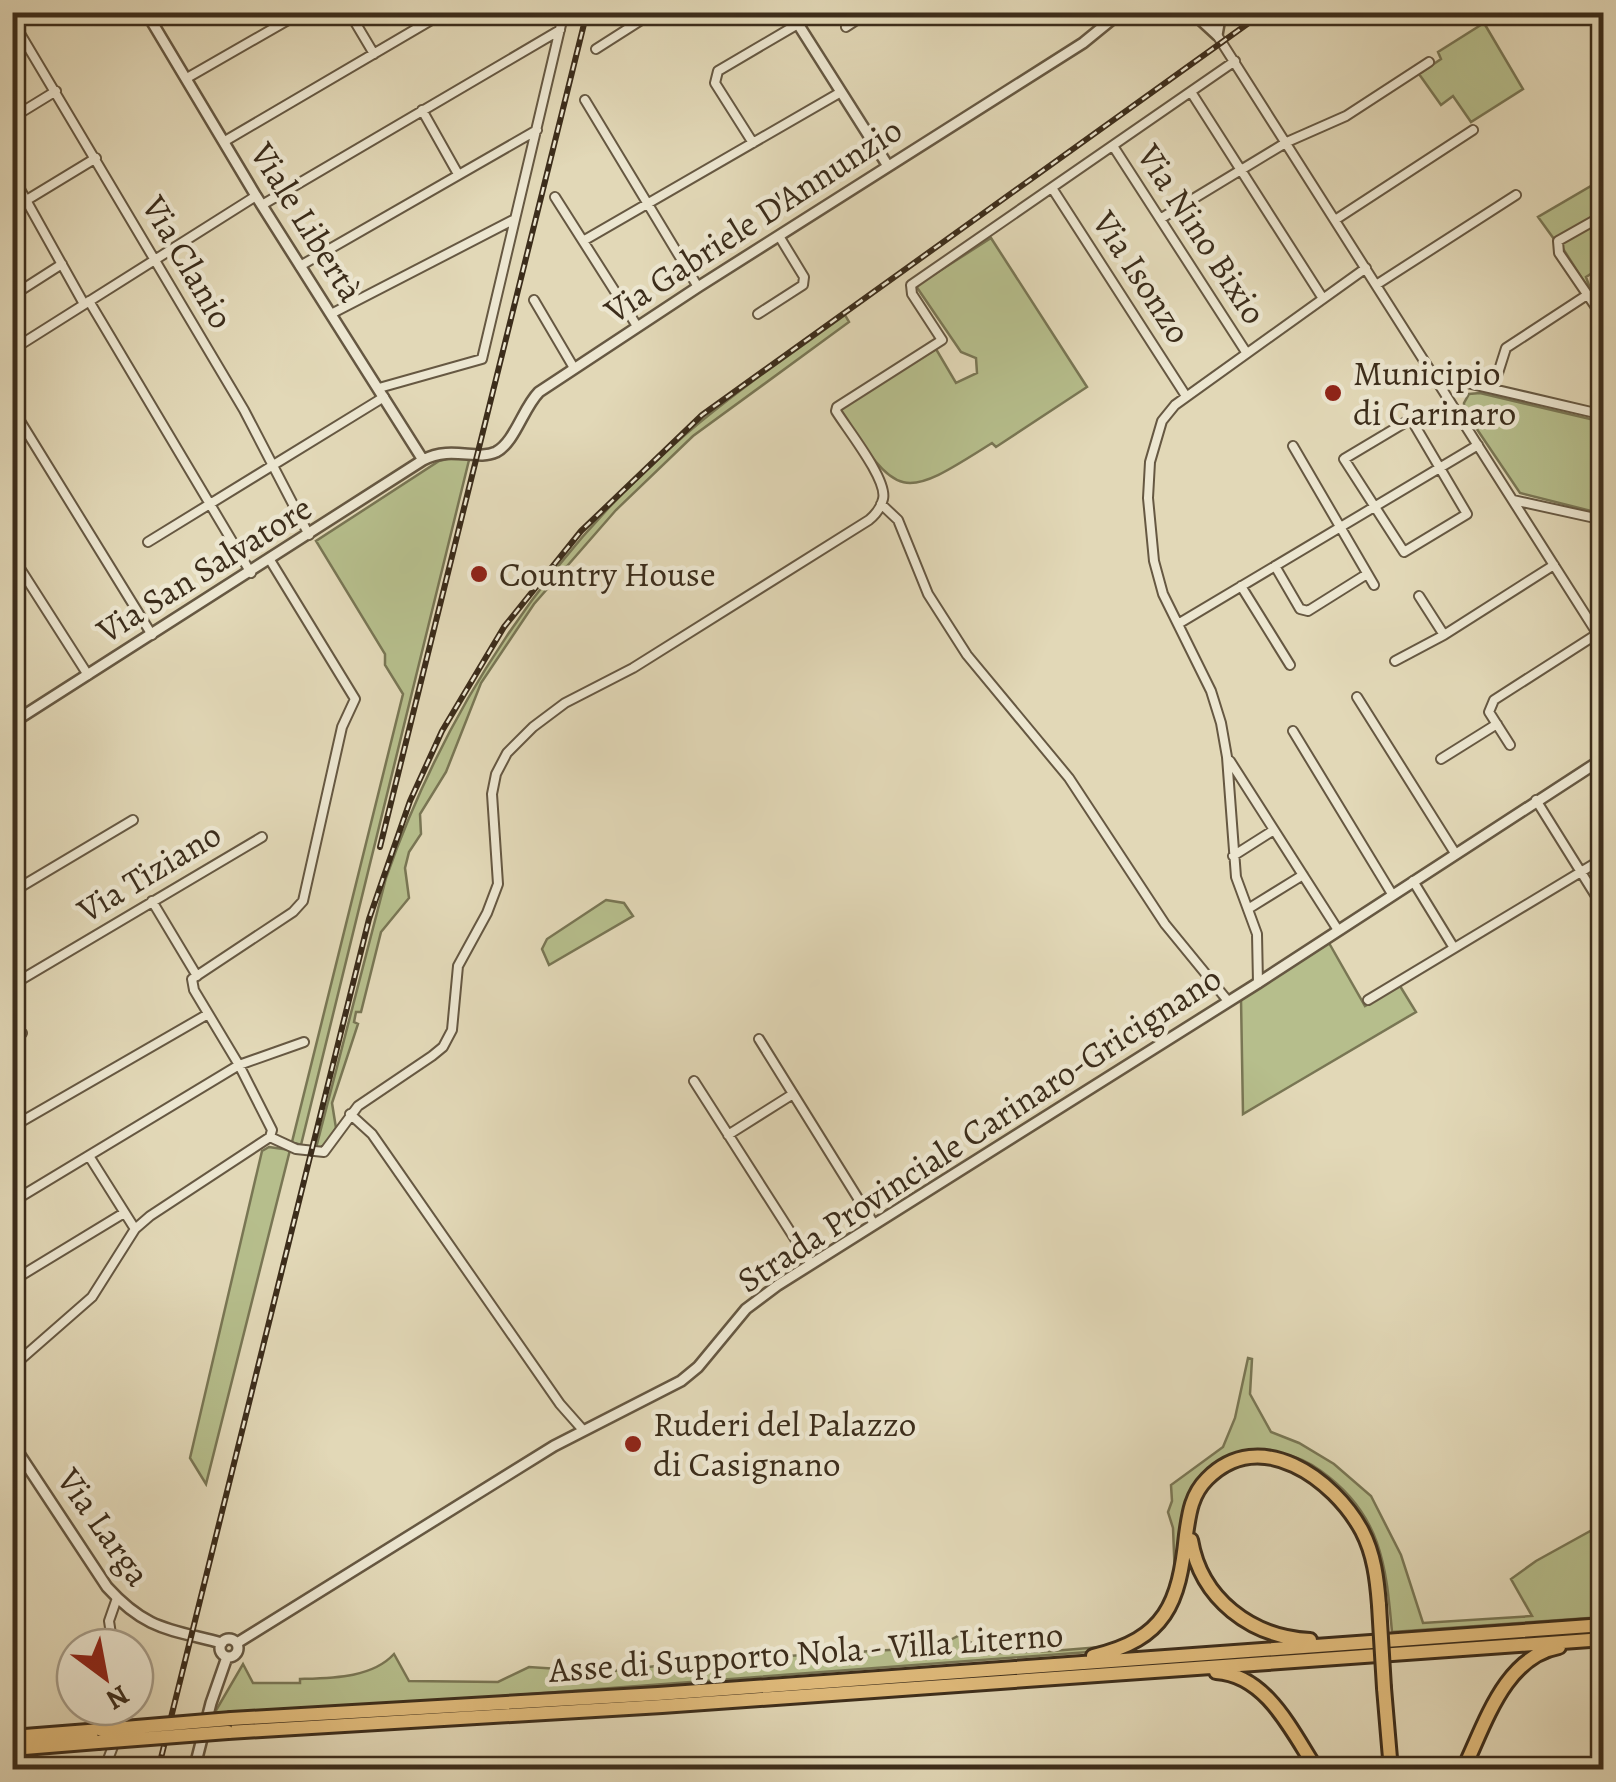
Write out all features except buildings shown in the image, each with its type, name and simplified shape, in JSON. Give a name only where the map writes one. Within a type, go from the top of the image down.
[{"type":"highway","points":[[1052,1665],[1114,1651],[1152,1630],[1173,1602],[1181,1583],[1188,1517],[1203,1483],[1228,1464],[1263,1456],[1300,1467],[1338,1496],[1364,1534],[1376,1572],[1391,1770]]},
{"type":"highway","points":[[1188,1517],[1194,1559],[1202,1576],[1229,1610],[1250,1625],[1285,1636],[1362,1642]]},
{"type":"highway","name":"Asse di Supporto Nola - Villa Literno","points":[[12,1737],[100,1736],[1604,1625]]},
{"type":"highway","points":[[1464,1770],[1501,1692],[1518,1668],[1548,1649],[1601,1639]]},
{"type":"highway","name":"Asse di Supporto Nola - Villa Literno","points":[[230,1726],[662,1706],[1601,1639]]},
{"type":"highway","points":[[1119,1673],[1210,1672],[1241,1678],[1266,1695],[1317,1770]]},
{"type":"highway","name":"Asse di Supporto Nola - Villa Literno","points":[[12,1749],[100,1736]]},
{"type":"street","name":"Viale Libertà","points":[[146,12],[259,200],[424,460]]},
{"type":"street","points":[[187,78],[302,12]]},
{"type":"street","points":[[349,12],[374,54]]},
{"type":"street","points":[[225,141],[444,12]]},
{"type":"street","points":[[148,542],[382,393],[482,359],[564,12]]},
{"type":"street","points":[[596,50],[654,12]]},
{"type":"street","points":[[846,27],[869,12]]},
{"type":"street","name":"Via Gabriele D'Annunzio","points":[[424,460],[446,452],[489,454],[500,450],[527,404],[574,368],[1083,43],[1121,12]]},
{"type":"street","points":[[1192,12],[1217,35],[1235,62],[1604,644]]},
{"type":"street","points":[[1217,35],[1220,12]]},
{"type":"street","points":[[753,143],[715,82],[718,71],[798,18],[888,166]]},
{"type":"street","name":"Via Clanio","points":[[12,20],[96,158],[273,465],[309,535]]},
{"type":"street","points":[[12,350],[154,259],[561,30]]},
{"type":"street","points":[[270,1137],[296,1148],[324,1152],[350,1114],[432,1056],[447,1040],[455,1017],[458,966],[498,884],[491,814],[496,774],[507,753],[533,727],[588,690],[633,668],[869,520],[881,504],[883,490],[836,407],[942,340],[912,294],[911,285],[1235,62]]},
{"type":"street","points":[[1160,219],[1287,142],[1346,116],[1429,62]]},
{"type":"street","points":[[12,118],[56,91]]},
{"type":"street","points":[[583,241],[842,92]]},
{"type":"street","points":[[1191,92],[1322,297]]},
{"type":"street","points":[[586,100],[698,287]]},
{"type":"street","points":[[422,110],[458,174]]},
{"type":"street","points":[[300,266],[537,130]]},
{"type":"street","points":[[1335,220],[1473,130]]},
{"type":"street","name":"Via Nino Bixio","points":[[1113,146],[1246,352]]},
{"type":"street","points":[[12,209],[96,158]]},
{"type":"street","points":[[12,176],[251,572]]},
{"type":"street","name":"Via Isonzo","points":[[1052,188],[1186,396]]},
{"type":"street","points":[[1376,285],[1516,194]]},
{"type":"street","points":[[555,197],[638,326]]},
{"type":"street","points":[[1604,215],[1558,241],[1559,253],[1604,319]]},
{"type":"street","points":[[331,314],[513,220]]},
{"type":"street","points":[[758,314],[802,285],[804,277],[778,236]]},
{"type":"street","points":[[12,296],[62,264]]},
{"type":"street","points":[[1258,983],[1257,934],[1236,877],[1227,757],[1212,691],[1163,594],[1154,560],[1148,498],[1155,438],[1162,421],[1186,396],[1366,268]]},
{"type":"street","points":[[1493,389],[1506,348],[1587,295]]},
{"type":"street","points":[[534,300],[574,368]]},
{"type":"street","points":[[1433,374],[1604,415]]},
{"type":"street","points":[[12,408],[152,635]]},
{"type":"street","points":[[1410,420],[1467,514],[1404,552],[1374,507],[1344,459],[1410,420]]},
{"type":"street","points":[[1178,624],[1478,445]]},
{"type":"street","points":[[1293,446],[1374,586]]},
{"type":"street","name":"Via San Salvatore","points":[[14,719],[88,676],[424,460]]},
{"type":"street","points":[[1513,500],[1604,520]]},
{"type":"street","points":[[881,504],[898,520],[928,594],[967,655],[1069,778],[1148,901],[1228,1002]]},
{"type":"street","points":[[12,556],[88,676]]},
{"type":"street","points":[[12,1367],[92,1297],[135,1229],[270,1137],[272,1130],[194,990],[192,979],[294,912],[302,901],[342,727],[355,699],[270,560]]},
{"type":"street","points":[[1395,661],[1444,635],[1554,565]]},
{"type":"street","points":[[1275,566],[1300,609],[1308,610],[1367,574]]},
{"type":"street","points":[[1241,586],[1290,664]]},
{"type":"street","points":[[1419,596],[1444,635]]},
{"type":"street","points":[[1510,745],[1489,712],[1494,700],[1597,634]]},
{"type":"street","points":[[1357,697],[1454,853]]},
{"type":"street","points":[[1441,759],[1497,724]]},
{"type":"street","points":[[1292,731],[1392,894]]},
{"type":"street","points":[[1227,757],[1338,930]]},
{"type":"street","name":"Strada Provinciale Carinaro-Gricignano","points":[[238,1643],[583,1430],[681,1380],[698,1367],[746,1309],[811,1264],[1258,983],[1604,758]]},
{"type":"street","points":[[1536,800],[1604,909]]},
{"type":"street","points":[[12,892],[133,820]]},
{"type":"street","points":[[1233,856],[1274,830]]},
{"type":"street","name":"Via Tiziano","points":[[13,982],[262,837]]},
{"type":"street","points":[[1368,1000],[1604,858]]},
{"type":"street","points":[[1248,910],[1303,875]]},
{"type":"street","points":[[1413,880],[1454,948]]},
{"type":"street","points":[[152,901],[197,976]]},
{"type":"street","points":[[12,1127],[208,1014]]},
{"type":"street","points":[[12,1039],[22,1033]]},
{"type":"street","points":[[758,1039],[874,1224]]},
{"type":"street","points":[[12,1202],[239,1065],[304,1042]]},
{"type":"street","points":[[694,1081],[811,1264]]},
{"type":"street","points":[[728,1135],[793,1094]]},
{"type":"street","points":[[350,1114],[372,1134],[560,1404],[583,1430]]},
{"type":"street","points":[[89,1156],[135,1229]]},
{"type":"street","points":[[12,1281],[124,1213]]},
{"type":"street","name":"Via Larga","points":[[12,1442],[117,1598],[137,1617],[222,1642],[230,1639],[238,1643]]},
{"type":"street","points":[[110,1627],[117,1598]]},
{"type":"street","points":[[222,1642],[220,1652],[227,1657]]},
{"type":"street","points":[[194,1770],[211,1703],[227,1657],[238,1652],[238,1643]]},
{"type":"street","points":[[104,1770],[118,1727]]},
{"type":"green space","points":[[1484,23],[1523,89],[1471,122],[1453,96],[1441,105],[1419,74],[1441,59],[1438,52]]},
{"type":"green space","points":[[1603,179],[1603,211],[1554,239],[1538,217]]},
{"type":"green space","points":[[1603,218],[1603,266],[1586,277],[1592,294],[1560,244]]},
{"type":"green space","points":[[991,238],[1087,387],[996,447],[992,443],[938,475],[919,482],[904,482],[875,461],[840,409],[936,349],[956,383],[977,373],[976,358],[961,352],[916,286]]},
{"type":"green space","points":[[845,315],[849,322],[693,436],[616,510],[534,604],[481,683],[446,772],[420,814],[421,834],[409,852],[405,868],[409,898],[381,932],[361,1012],[356,1012],[354,1022],[358,1024],[332,1103],[336,1128],[325,1146],[316,1148],[386,878],[439,753],[507,636],[589,529],[636,480],[724,403]]},
{"type":"green space","points":[[1480,393],[1603,422],[1603,514],[1520,493],[1464,410],[1469,394]]},
{"type":"green space","points":[[470,456],[301,1145],[292,1142],[403,694],[385,665],[385,654],[316,541],[439,461]]},
{"type":"green space","points":[[606,900],[624,903],[633,916],[549,965],[542,949],[547,939]]},
{"type":"green space","points":[[1329,943],[1365,1006],[1400,986],[1416,1012],[1243,1114],[1241,999]]},
{"type":"green space","points":[[269,1147],[290,1150],[206,1484],[190,1458],[262,1151]]},
{"type":"green space","points":[[1248,1358],[1252,1359],[1250,1394],[1271,1432],[1334,1464],[1371,1496],[1401,1555],[1423,1623],[1532,1616],[1511,1579],[1603,1524],[1603,1617],[1392,1632],[1383,1563],[1377,1542],[1357,1505],[1321,1471],[1280,1453],[1259,1451],[1219,1462],[1202,1475],[1190,1492],[1182,1515],[1179,1572],[1170,1605],[1158,1622],[1141,1635],[1102,1651],[277,1713],[215,1712],[243,1664],[253,1683],[300,1683],[300,1679],[363,1672],[394,1654],[409,1681],[498,1682],[529,1667],[605,1672],[700,1661],[906,1649],[925,1653],[960,1635],[979,1648],[999,1653],[1113,1646],[1149,1627],[1164,1611],[1175,1579],[1173,1528],[1168,1512],[1171,1485],[1223,1447],[1235,1418]]},
{"type":"railway","points":[[380,847],[587,12]]},
{"type":"railway","points":[[158,1770],[369,919],[410,801],[442,731],[504,627],[581,531],[702,415],[1264,12]]},
{"type":"place","name":"Municipio di Carinaro","points":[[1333,393]]},
{"type":"place","name":"Country House","points":[[479,574]]},
{"type":"place","name":"Ruderi del Palazzo di Casignano","points":[[633,1444]]}]
